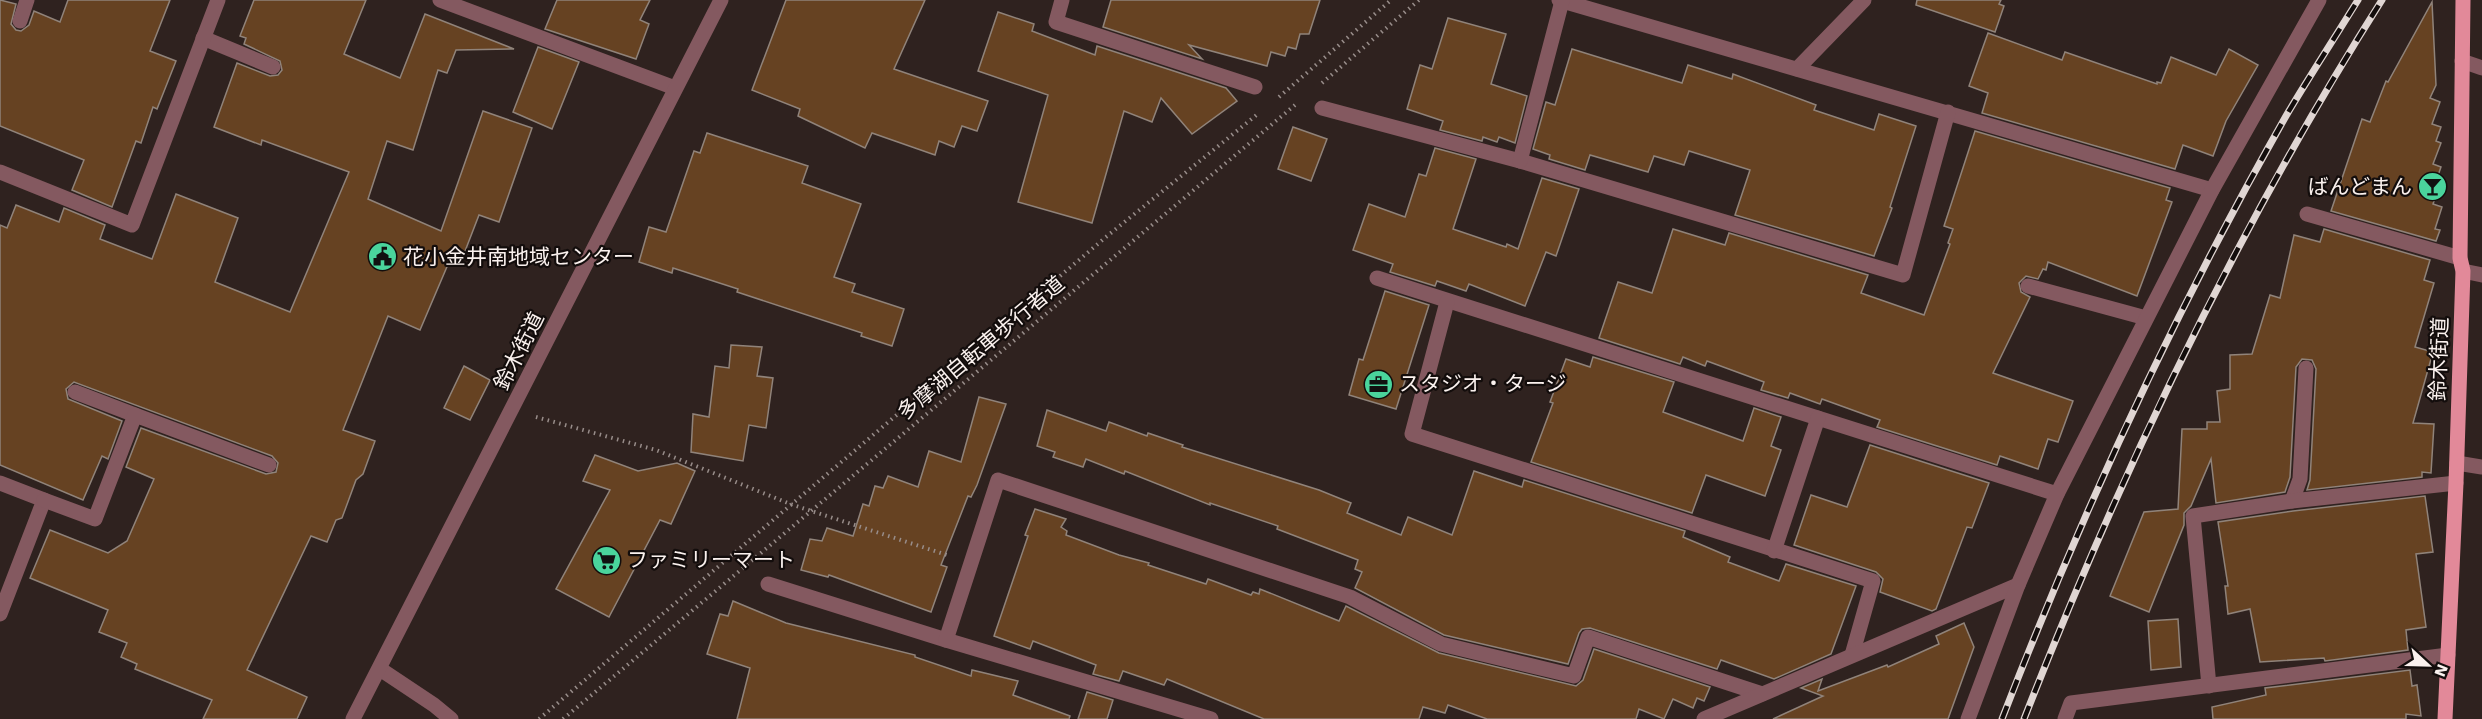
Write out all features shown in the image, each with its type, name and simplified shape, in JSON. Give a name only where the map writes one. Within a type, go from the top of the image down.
[{"type":"main road","name":"鈴木街道","points":[[2445,719],[2457,463],[2463,0]]},
{"type":"street","points":[[20,21],[27,0]]},
{"type":"street","points":[[0,172],[132,225],[218,0]]},
{"type":"street","points":[[440,0],[675,88]]},
{"type":"street","name":"鈴木街道","points":[[353,719],[721,0]]},
{"type":"street","points":[[1062,0],[1056,22],[1255,87]]},
{"type":"street","points":[[1520,161],[1561,0],[2212,190]]},
{"type":"street","points":[[1797,69],[1864,0]]},
{"type":"street","points":[[1968,719],[2018,585],[2057,494],[2212,190],[2319,0]]},
{"type":"street","points":[[203,38],[273,67]]},
{"type":"street","points":[[2462,61],[2482,68]]},
{"type":"street","points":[[1322,108],[1520,161],[1903,275],[1948,112]]},
{"type":"street","points":[[2307,214],[2461,264],[2482,275]]},
{"type":"street","points":[[1377,278],[2057,494]]},
{"type":"street","points":[[2028,286],[2146,318]]},
{"type":"street","points":[[1447,302],[1412,434],[1873,581],[1852,655]]},
{"type":"street","points":[[2292,501],[2300,478],[2306,368]]},
{"type":"street","points":[[75,392],[269,465]]},
{"type":"street","points":[[0,483],[95,519],[135,415]]},
{"type":"street","points":[[1774,551],[1818,418]]},
{"type":"street","points":[[2457,463],[2482,467]]},
{"type":"street","points":[[946,640],[998,480],[1350,597],[1441,644],[1574,676],[1588,638],[1762,694]]},
{"type":"street","points":[[2209,686],[2193,516],[2292,501],[2456,483]]},
{"type":"street","points":[[0,614],[44,500]]},
{"type":"street","points":[[768,584],[1210,719]]},
{"type":"street","points":[[1704,719],[2018,585]]},
{"type":"street","points":[[2065,719],[2071,703],[2448,655]]},
{"type":"street","points":[[380,669],[451,719]]},
{"type":"path","points":[[1272,103],[1390,0]]},
{"type":"path","points":[[1316,88],[1419,0]]},
{"type":"path","name":"多摩湖自転車歩行者道","points":[[562,719],[1298,103]]},
{"type":"path","points":[[539,719],[1106,237],[1263,110]]},
{"type":"path","points":[[512,411],[656,450],[793,505],[971,563]]},
{"type":"building","points":[[0,0],[16,4],[11,24],[16,30],[21,31],[29,25],[34,11],[60,22],[68,0],[170,0],[150,51],[176,61],[157,109],[153,107],[141,143],[136,141],[112,207],[72,190],[84,160],[0,126]]},
{"type":"building","points":[[254,0],[366,0],[344,54],[400,78],[425,14],[514,49],[456,50],[447,73],[438,70],[413,150],[387,141],[368,199],[441,231],[483,111],[532,128],[499,222],[479,215],[462,259],[452,255],[420,330],[388,316],[343,430],[375,441],[363,474],[356,480],[342,518],[336,520],[327,542],[311,536],[247,670],[307,697],[297,719],[203,719],[212,700],[135,669],[137,664],[121,657],[127,643],[99,632],[108,610],[30,578],[50,530],[108,553],[127,541],[154,479],[126,467],[141,428],[266,474],[276,472],[278,463],[272,456],[74,382],[66,389],[68,399],[122,421],[108,459],[102,456],[83,500],[0,465],[0,225],[7,228],[16,205],[59,222],[64,208],[105,225],[100,239],[152,259],[176,194],[238,218],[215,282],[290,312],[349,172],[262,140],[261,145],[214,127],[237,63],[270,76],[278,75],[282,70],[280,61],[244,44],[246,38],[240,36]]},
{"type":"building","points":[[557,0],[650,0],[640,20],[649,24],[636,59],[545,29]]},
{"type":"building","points":[[786,0],[925,0],[894,69],[988,101],[977,131],[962,126],[954,147],[939,141],[935,155],[872,133],[865,148],[798,116],[800,109],[752,90]]},
{"type":"building","points":[[1111,0],[1320,0],[1309,34],[1300,34],[1296,49],[1288,47],[1285,56],[1271,52],[1267,66],[1189,45],[1202,59],[1103,27]]},
{"type":"building","points":[[1917,0],[2001,0],[1999,4],[2004,6],[1995,32],[1916,5]]},
{"type":"building","points":[[2432,2],[2436,85],[2430,98],[2440,102],[2432,124],[2441,127],[2436,141],[2441,143],[2433,164],[2441,167],[2435,184],[2439,186],[2433,204],[2442,207],[2435,229],[2440,230],[2436,241],[2331,211],[2362,119],[2370,122],[2386,81],[2388,82]]},
{"type":"building","points":[[998,12],[1034,24],[1032,31],[1095,55],[1097,46],[1226,88],[1237,101],[1192,134],[1161,98],[1152,122],[1124,111],[1092,223],[1018,202],[1048,95],[978,71]]},
{"type":"building","points":[[1448,18],[1506,34],[1491,84],[1527,96],[1515,143],[1499,137],[1497,142],[1483,137],[1482,141],[1440,130],[1443,121],[1407,109],[1420,65],[1432,69]]},
{"type":"building","points":[[1988,33],[2062,60],[2065,52],[2157,84],[2157,82],[2161,83],[2171,57],[2216,75],[2229,49],[2258,65],[2226,121],[2213,156],[2183,145],[2175,169],[1982,113],[1988,93],[1969,86]]},
{"type":"building","points":[[538,47],[579,62],[552,129],[513,112]]},
{"type":"building","points":[[1572,49],[1682,83],[1688,65],[1732,79],[1733,74],[1816,105],[1814,110],[1874,130],[1879,114],[1916,126],[1890,207],[1892,208],[1874,256],[1735,215],[1750,170],[1689,151],[1684,165],[1654,156],[1648,172],[1590,155],[1585,170],[1549,159],[1550,155],[1533,149],[1546,102],[1555,105]]},
{"type":"building","points":[[1293,127],[1327,139],[1311,181],[1278,169]]},
{"type":"building","points":[[1975,131],[2170,188],[2166,200],[2172,202],[2137,296],[2048,262],[2046,270],[2043,269],[2038,279],[2026,276],[2019,283],[2021,292],[2030,297],[1993,373],[2073,401],[2058,442],[2048,439],[2038,469],[2000,456],[1997,465],[1877,427],[1880,420],[1822,399],[1820,404],[1790,393],[1788,398],[1761,390],[1764,382],[1707,361],[1705,366],[1683,357],[1680,364],[1599,338],[1618,282],[1652,293],[1673,229],[1725,245],[1729,233],[1868,275],[1861,293],[1924,315],[1950,244],[1948,243],[1953,229],[1944,226]]},
{"type":"building","points":[[707,133],[808,166],[802,183],[861,204],[834,277],[855,284],[852,292],[904,309],[892,346],[861,336],[862,333],[737,292],[738,289],[673,268],[672,273],[639,262],[649,227],[666,232],[694,151],[700,153]]},
{"type":"building","points":[[1435,148],[1476,159],[1453,229],[1506,247],[1507,244],[1518,249],[1542,178],[1579,189],[1556,256],[1546,252],[1525,306],[1469,284],[1466,291],[1437,281],[1435,286],[1390,272],[1393,264],[1353,250],[1369,204],[1405,217],[1419,174],[1426,176]]},
{"type":"building","points":[[2324,229],[2430,260],[2424,280],[2434,283],[2415,347],[2433,352],[2413,423],[2434,424],[2431,473],[2422,472],[2422,477],[2307,490],[2310,480],[2316,369],[2312,360],[2302,359],[2296,367],[2290,477],[2285,492],[2216,503],[2211,459],[2191,506],[2184,513],[2184,525],[2149,612],[2110,596],[2144,512],[2178,509],[2182,429],[2207,429],[2207,422],[2220,422],[2217,391],[2230,389],[2230,355],[2252,354],[2270,295],[2280,298],[2294,235],[2320,242]]},
{"type":"building","points":[[1385,291],[1429,305],[1396,409],[1349,395],[1359,359],[1363,360]]},
{"type":"building","points":[[731,345],[762,347],[757,376],[773,378],[766,428],[749,425],[743,461],[691,452],[693,414],[709,417],[715,366],[729,368]]},
{"type":"building","points":[[1593,357],[1674,382],[1663,412],[1743,441],[1754,408],[1781,417],[1771,446],[1781,450],[1765,496],[1706,475],[1692,513],[1531,462],[1553,403],[1550,402],[1566,359],[1590,367]]},
{"type":"building","points":[[464,366],[490,380],[470,420],[444,408]]},
{"type":"building","points":[[979,397],[1006,404],[977,485],[971,497],[968,496],[941,565],[947,567],[931,612],[829,575],[828,577],[801,570],[810,539],[822,541],[827,528],[853,536],[863,504],[869,506],[875,486],[883,488],[888,476],[918,487],[929,451],[961,462]]},
{"type":"building","points":[[1047,410],[1106,431],[1109,422],[1147,436],[1148,433],[1183,445],[1182,447],[1319,490],[1351,503],[1347,513],[1401,535],[1408,517],[1452,535],[1474,471],[1522,487],[1524,480],[1685,531],[1683,537],[1730,557],[1728,562],[1779,581],[1786,564],[1856,586],[1831,654],[1774,679],[1721,660],[1717,669],[1590,628],[1582,629],[1579,633],[1568,664],[1444,635],[1355,588],[1362,572],[1355,569],[1358,560],[1277,529],[1278,526],[1210,503],[1210,505],[1125,471],[1124,474],[1086,459],[1083,467],[1053,457],[1055,452],[1037,446]]},
{"type":"building","points":[[1870,445],[1989,483],[1972,528],[1967,527],[1936,609],[1932,611],[1880,592],[1883,579],[1876,572],[1794,545],[1811,495],[1847,507]]},
{"type":"building","points":[[595,455],[638,471],[677,463],[695,471],[671,524],[660,520],[609,617],[556,589],[610,490],[583,481]]},
{"type":"building","points":[[2425,496],[2433,552],[2416,554],[2426,627],[2406,630],[2408,650],[2325,661],[2324,658],[2260,662],[2250,609],[2228,614],[2225,586],[2228,586],[2218,522]]},
{"type":"building","points":[[1035,509],[1066,519],[1061,527],[1067,531],[1066,535],[1119,555],[1149,563],[1148,565],[1206,584],[1208,579],[1251,595],[1253,592],[1259,594],[1260,589],[1339,621],[1346,606],[1439,653],[1576,686],[1583,680],[1594,649],[1710,687],[1704,701],[1697,698],[1693,708],[1673,699],[1664,719],[1639,709],[1636,719],[1487,719],[1448,705],[1445,713],[1423,707],[1419,719],[1264,719],[1167,679],[1164,685],[1123,671],[1119,681],[1093,674],[1096,665],[1033,641],[1030,649],[994,636]]},
{"type":"building","points":[[733,601],[786,623],[915,655],[915,657],[971,676],[972,670],[1018,681],[1013,695],[1070,716],[1069,719],[737,719],[750,668],[707,654],[720,614],[728,616]]},
{"type":"building","points":[[2178,619],[2181,667],[2151,670],[2148,621]]},
{"type":"building","points":[[1964,623],[1974,647],[1948,719],[1773,719],[1823,696],[1801,688],[1822,679],[1818,691],[1887,665],[1888,667],[1939,644],[1936,636]]},
{"type":"building","points":[[2410,670],[2412,686],[2417,685],[2421,716],[2406,714],[2406,719],[2213,719],[2212,707],[2266,695],[2265,688]]},
{"type":"building","points":[[1087,692],[1113,700],[1107,719],[1078,719]]},
{"type":"railway","points":[[2002,719],[2098,488],[2169,337],[2245,189],[2286,116],[2358,0]]},
{"type":"railway","points":[[2024,719],[2101,533],[2186,351],[2279,173],[2382,0]]},
{"type":"place","name":"ばんどまん","points":[[2433,187]]},
{"type":"place","name":"花小金井南地域センター","points":[[382,257]]},
{"type":"place","name":"スタジオ・タージ","points":[[1378,384]]},
{"type":"place","name":"ファミリーマート","points":[[606,560]]}]
